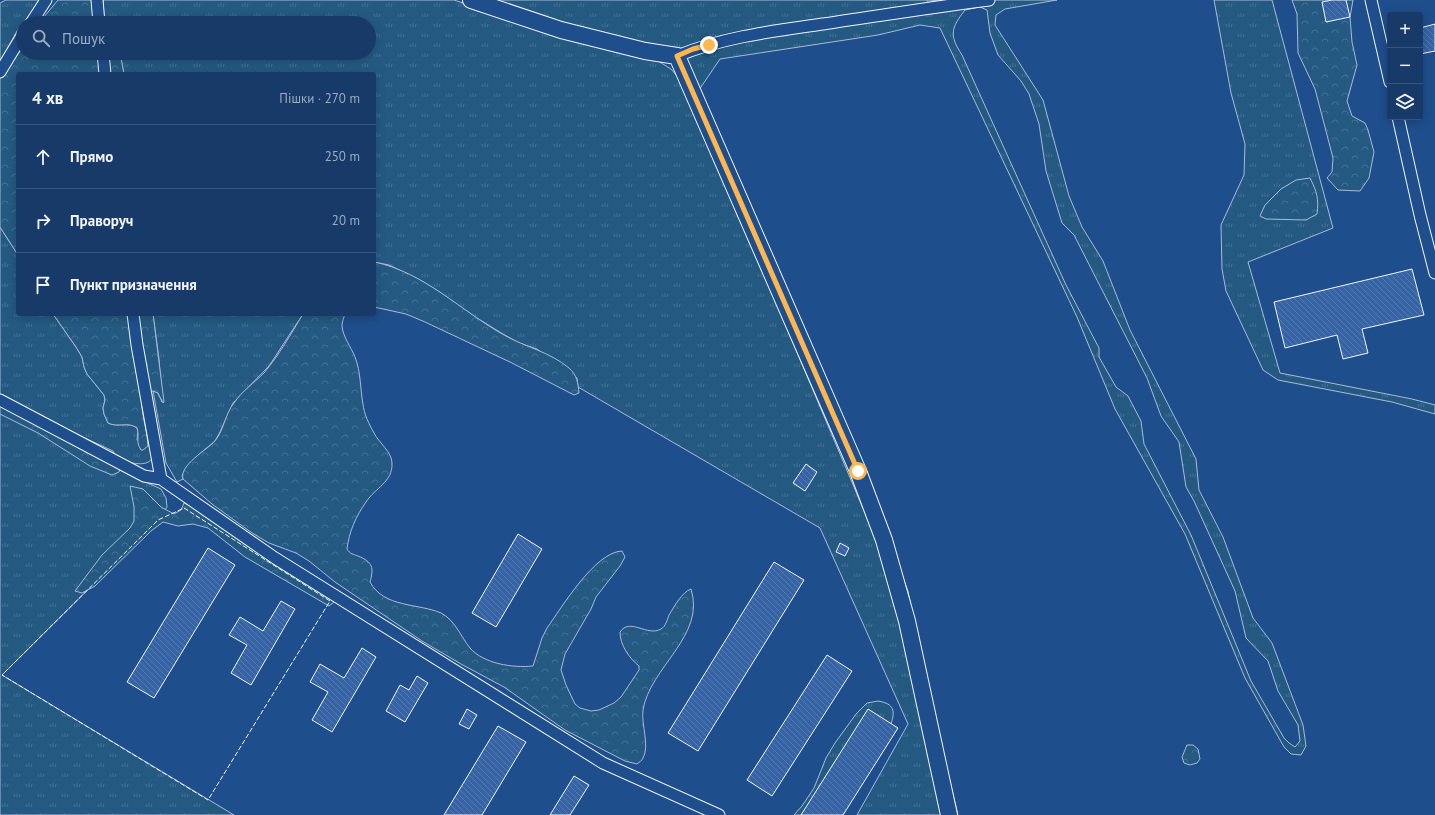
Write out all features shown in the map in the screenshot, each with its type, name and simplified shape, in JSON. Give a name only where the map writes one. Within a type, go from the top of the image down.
[{"type":"street","points":[[36,16],[46,0]]},
{"type":"street","points":[[97,0],[98,16]]},
{"type":"street","points":[[471,0],[561,30],[645,51],[677,56],[693,49],[742,37],[989,0]]},
{"type":"street","points":[[1371,0],[1387,69]]},
{"type":"street","points":[[0,72],[16,46]]},
{"type":"street","points":[[677,56],[858,471],[884,540],[907,621],[949,815]]},
{"type":"street","points":[[103,60],[105,72]]},
{"type":"street","points":[[1399,120],[1435,273]]},
{"type":"street","points":[[133,316],[161,479]]},
{"type":"street","points":[[0,400],[138,474],[161,479],[274,558],[603,763],[719,815]]},
{"type":"green space","points":[[6,0],[41,0],[29,16],[16,16],[16,33],[0,62],[0,3]]},
{"type":"green space","points":[[58,0],[93,0],[99,14],[103,16],[45,16]]},
{"type":"green space","points":[[103,0],[454,0],[547,31],[620,52],[658,61],[671,69],[683,83],[876,539],[905,633],[942,815],[857,815],[908,724],[820,528],[578,387],[577,378],[537,349],[519,343],[503,334],[418,279],[389,265],[376,262],[376,72],[124,72],[121,60],[376,60],[376,16],[104,16]]},
{"type":"green space","points":[[494,0],[1057,0],[1005,9],[996,15],[995,25],[1043,100],[1069,196],[1082,227],[1103,261],[1130,330],[1196,459],[1199,490],[1223,537],[1253,618],[1272,643],[1303,725],[1306,746],[1301,755],[1291,754],[1284,747],[1245,678],[1185,534],[1115,409],[1077,317],[940,28],[920,25],[878,35],[720,59],[699,90],[888,537],[908,591],[927,686],[958,815],[947,815],[900,581],[676,60]],"holes":[[[980,7],[987,10],[990,33],[998,55],[1021,81],[1029,94],[1039,124],[1046,171],[1062,223],[1074,235],[1147,378],[1161,416],[1179,442],[1186,487],[1194,501],[1235,591],[1246,638],[1268,661],[1278,691],[1298,725],[1300,741],[1295,747],[1284,738],[1251,681],[1191,535],[1144,444],[1141,421],[1128,396],[1116,387],[1099,357],[1099,348],[1066,285],[955,42],[953,32],[954,27],[965,10]]]},
{"type":"green space","points":[[1214,0],[1272,0],[1333,228],[1248,262],[1280,373],[1412,399],[1435,405],[1435,414],[1392,402],[1278,380],[1263,370],[1226,291],[1222,269],[1221,225],[1244,175],[1245,144],[1231,93]]},
{"type":"green space","points":[[1292,0],[1353,0],[1350,17],[1352,42],[1357,65],[1347,101],[1352,116],[1365,123],[1374,152],[1369,178],[1360,191],[1338,190],[1327,178],[1332,172],[1333,158],[1315,89],[1298,53],[1297,14]]},
{"type":"green space","points":[[16,57],[16,60],[121,60],[124,72],[16,72],[16,252],[0,227],[0,63],[7,66]]},
{"type":"green space","points":[[1310,178],[1317,196],[1317,214],[1306,220],[1266,219],[1260,216],[1265,205],[1281,189],[1296,180]]},
{"type":"green space","points":[[0,227],[16,252],[16,316],[54,316],[82,357],[87,374],[104,395],[105,400],[103,408],[108,423],[134,426],[137,428],[138,432],[137,440],[148,446],[147,434],[153,452],[152,457],[150,461],[143,464],[125,461],[0,395]]},
{"type":"green space","points":[[376,263],[392,267],[426,283],[504,335],[562,362],[574,373],[578,383],[579,393],[574,395],[512,363],[406,314],[376,307]]},
{"type":"green space","points":[[54,316],[153,316],[164,402],[163,403],[158,393],[153,391],[142,394],[142,407],[148,446],[143,450],[141,450],[138,444],[137,428],[130,425],[115,425],[108,423],[103,408],[105,400],[104,395],[87,374],[82,357]]},
{"type":"green space","points":[[153,316],[302,316],[269,366],[233,403],[215,441],[187,466],[182,476],[183,479],[177,482],[166,463],[153,391],[158,393],[162,402],[159,359]]},
{"type":"green space","points":[[302,316],[344,316],[342,324],[343,330],[345,338],[357,363],[366,415],[374,433],[388,451],[392,463],[392,470],[387,480],[370,497],[359,513],[351,530],[347,549],[350,553],[363,558],[369,563],[372,569],[370,582],[376,590],[393,601],[432,610],[446,616],[454,624],[470,648],[483,658],[499,664],[533,666],[542,638],[547,628],[580,582],[601,560],[622,551],[625,557],[620,566],[596,597],[591,609],[565,654],[561,670],[575,704],[580,708],[591,711],[599,710],[614,703],[621,697],[639,670],[639,666],[623,646],[620,632],[629,626],[650,631],[656,631],[663,628],[678,600],[684,593],[691,589],[694,606],[691,622],[684,637],[648,694],[643,710],[646,747],[642,760],[637,764],[625,761],[565,730],[504,687],[422,641],[335,582],[309,561],[296,553],[269,543],[252,533],[212,504],[183,479],[185,468],[189,463],[211,445],[218,437],[228,412],[237,399],[264,373],[285,344]]},
{"type":"green space","points":[[0,395],[50,422],[113,451],[121,465],[119,472],[112,475],[90,466],[38,433],[0,414]]},
{"type":"green space","points":[[0,405],[132,476],[161,489],[166,498],[167,507],[158,520],[2,675],[234,815],[0,815]]},
{"type":"green space","points":[[130,486],[143,489],[161,507],[174,514],[181,510],[184,503],[227,523],[325,588],[334,602],[329,606],[245,557],[208,528],[193,524],[178,526],[163,522],[151,531],[95,586],[82,593],[75,591],[102,555],[130,528],[134,521],[134,507]]},
{"type":"green space","points":[[878,701],[884,702],[891,706],[893,715],[891,724],[843,815],[794,815],[814,788],[826,758],[856,714],[867,703]]},
{"type":"green space","points":[[1187,745],[1193,745],[1198,749],[1200,759],[1197,763],[1190,765],[1184,763],[1182,757]]},
{"type":"building","points":[[1346,0],[1350,17],[1326,22],[1322,2]]},
{"type":"building","points":[[1435,24],[1435,51],[1423,53],[1423,27]]},
{"type":"building","points":[[1412,269],[1424,315],[1362,329],[1368,353],[1343,359],[1337,335],[1285,348],[1274,302]]},
{"type":"building","points":[[806,464],[817,472],[805,491],[793,483]]},
{"type":"building","points":[[518,534],[542,549],[496,627],[472,613]]},
{"type":"building","points":[[840,543],[849,548],[845,556],[836,552]]},
{"type":"building","points":[[208,548],[235,565],[154,698],[127,682]]},
{"type":"building","points":[[774,562],[804,580],[698,751],[668,733]]},
{"type":"building","points":[[281,601],[295,609],[251,685],[231,673],[247,645],[229,635],[240,617],[263,631]]},
{"type":"building","points":[[362,648],[376,657],[332,732],[312,720],[328,692],[310,682],[320,664],[344,678]]},
{"type":"building","points":[[827,655],[852,671],[772,796],[747,780]]},
{"type":"building","points":[[417,676],[428,683],[405,722],[386,711],[400,685],[409,690]]},
{"type":"building","points":[[467,709],[477,715],[469,729],[459,724]]},
{"type":"building","points":[[868,709],[898,728],[843,815],[801,815]]},
{"type":"building","points":[[498,726],[526,742],[482,815],[444,815]]},
{"type":"building","points":[[574,776],[589,785],[570,815],[550,815]]},
{"type":"fence","points":[[184,508],[330,601],[208,800],[2,675],[158,520],[184,508]]},
{"type":"route","points":[[709,45],[693,49],[677,56],[858,471]]}]
